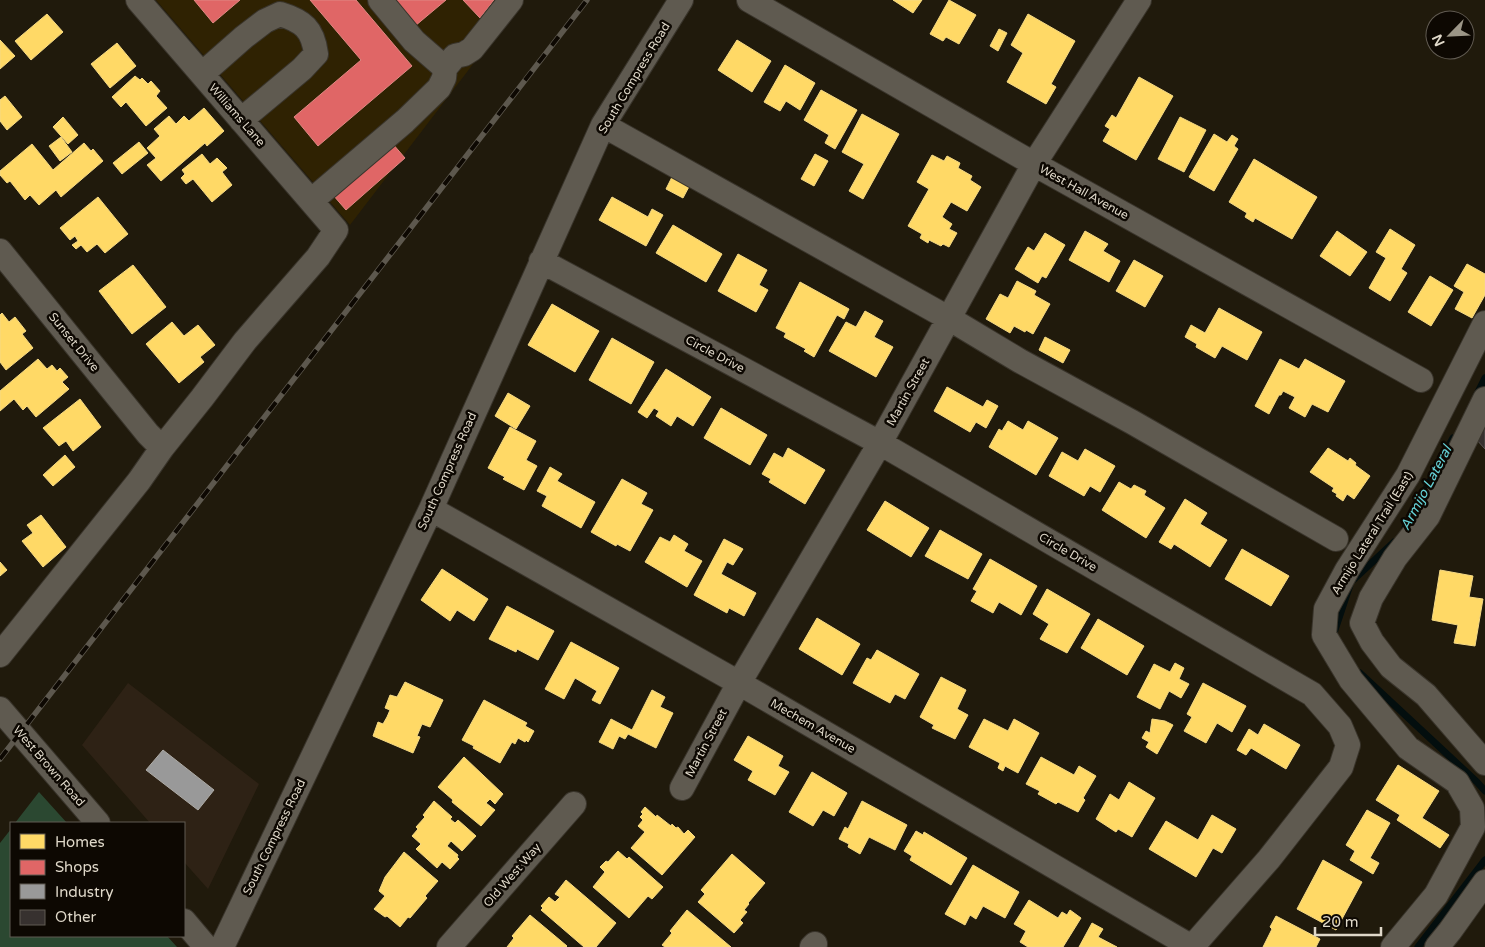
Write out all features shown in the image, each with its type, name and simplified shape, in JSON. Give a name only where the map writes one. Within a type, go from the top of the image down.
[{"type":"street","name":"Williams Lane","points":[[138,0],[336,230],[318,258],[245,340],[202,398],[155,441]]},
{"type":"street","points":[[380,0],[414,41],[445,68]]},
{"type":"street","points":[[311,201],[405,121],[439,88],[444,78],[445,68],[455,56],[464,54],[472,49],[511,0]]},
{"type":"street","name":"South Compress Road","points":[[222,947],[431,509],[603,125],[681,0]]},
{"type":"street","name":"West Hall Avenue","points":[[749,0],[1034,164],[1421,380]]},
{"type":"street","name":"Martin Street","points":[[682,788],[738,683],[880,443],[950,319],[1034,164],[1139,0]]},
{"type":"street","points":[[202,74],[265,21],[280,14],[298,20],[314,39],[316,54],[302,69],[241,120]]},
{"type":"street","points":[[603,125],[950,319],[1020,361],[1132,422],[1336,540]]},
{"type":"street","name":"Sunset Drive","points":[[0,250],[155,441]]},
{"type":"street","name":"Circle Drive","points":[[541,261],[880,443],[1312,694],[1340,726],[1348,745],[1342,767],[1269,859],[1192,947]]},
{"type":"street","name":"Armijo Lateral Trail (East)","points":[[1393,947],[1436,895],[1472,827],[1472,808],[1457,782],[1408,748],[1350,680],[1324,635],[1326,609],[1347,570],[1408,475],[1485,323]]},
{"type":"street","points":[[1485,399],[1428,516],[1395,558],[1371,598],[1362,623],[1372,642],[1391,667],[1426,695],[1485,763]]},
{"type":"street","points":[[0,655],[139,480],[155,441]]},
{"type":"street","name":"Mechem Avenue","points":[[431,509],[738,683],[1192,947]]},
{"type":"street","name":"West Brown Road","points":[[0,709],[97,822]]},
{"type":"street","name":"Old West Way","points":[[449,947],[574,804]]},
{"type":"street","points":[[1437,947],[1485,882]]},
{"type":"street","points":[[185,922],[206,947]]},
{"type":"shaded area","points":[[156,0],[522,0],[350,225]]},
{"type":"shaded area","points":[[128,683],[259,784],[208,889],[185,863],[185,822],[149,822],[82,745]]},
{"type":"green space","points":[[39,792],[66,822],[16,822]]},
{"type":"green space","points":[[10,830],[10,937],[168,937],[177,947],[0,947],[0,843]]},
{"type":"building: Homes","points":[[893,0],[922,0],[913,13]]},
{"type":"building: Homes","points":[[949,0],[976,15],[959,44],[946,37],[943,41],[930,34]]},
{"type":"building: Homes","points":[[47,14],[63,32],[31,60],[15,41]]},
{"type":"building: Homes","points":[[1028,14],[1075,41],[1051,84],[1056,87],[1046,104],[1007,82],[1023,53],[1011,45]]},
{"type":"building: Homes","points":[[999,29],[1007,33],[998,51],[990,46]]},
{"type":"building: Homes","points":[[0,40],[15,56],[0,69]]},
{"type":"building: Homes","points":[[737,40],[771,61],[752,92],[718,70]]},
{"type":"building: Homes","points":[[117,43],[136,66],[110,88],[91,64]]},
{"type":"building: Homes","points":[[785,65],[815,83],[800,110],[786,101],[780,111],[764,102]]},
{"type":"building: Homes","points":[[135,76],[140,80],[142,78],[148,84],[151,81],[160,91],[156,96],[167,108],[146,126],[126,102],[121,107],[112,97]]},
{"type":"building: Homes","points":[[1139,77],[1173,96],[1136,160],[1103,141],[1110,129],[1105,126],[1112,115],[1116,118]]},
{"type":"building: Homes","points":[[821,90],[857,110],[835,149],[825,143],[829,135],[804,120]]},
{"type":"building: Homes","points":[[5,96],[22,117],[7,130],[0,121],[0,100]]},
{"type":"building: Homes","points":[[204,108],[224,131],[207,146],[205,143],[161,181],[147,165],[156,158],[147,148],[160,136],[154,129],[169,116],[176,124],[184,116],[189,121]]},
{"type":"building: Homes","points":[[862,114],[899,134],[863,199],[849,191],[864,164],[842,152]]},
{"type":"building: Homes","points":[[63,117],[78,135],[68,144],[53,127]]},
{"type":"building: Homes","points":[[1180,117],[1206,130],[1184,172],[1158,159]]},
{"type":"building: Homes","points":[[1214,134],[1227,142],[1232,135],[1238,139],[1234,146],[1238,149],[1214,191],[1189,177]]},
{"type":"building: Homes","points":[[61,137],[72,152],[60,161],[49,146]]},
{"type":"building: Homes","points":[[139,142],[148,153],[122,174],[113,163]]},
{"type":"building: Homes","points":[[84,143],[91,151],[93,149],[103,161],[61,197],[56,190],[39,205],[30,195],[25,200],[10,181],[7,183],[0,175],[0,171],[32,144],[53,170]]},
{"type":"building: Homes","points":[[202,154],[210,164],[217,158],[227,168],[222,172],[232,185],[212,202],[193,179],[186,184],[181,178],[185,174],[182,170]]},
{"type":"building: Homes","points":[[815,154],[828,161],[814,186],[801,179]]},
{"type":"building: Homes","points":[[932,155],[944,161],[947,156],[960,163],[958,168],[972,176],[970,180],[981,187],[967,211],[951,202],[942,217],[952,224],[949,229],[957,233],[949,247],[943,244],[941,246],[929,240],[928,243],[920,238],[922,234],[908,226],[929,189],[917,182]]},
{"type":"building: Homes","points":[[1254,159],[1317,197],[1292,239],[1255,218],[1253,222],[1245,217],[1247,213],[1229,202]]},
{"type":"building: Homes","points":[[675,171],[692,181],[683,198],[666,189]]},
{"type":"building: Homes","points":[[98,197],[128,234],[105,253],[97,244],[87,252],[81,245],[76,249],[72,245],[78,241],[75,236],[70,240],[60,228]]},
{"type":"building: Homes","points":[[612,197],[648,217],[652,209],[663,215],[646,246],[599,220]]},
{"type":"building: Homes","points":[[673,225],[722,254],[706,282],[656,253]]},
{"type":"building: Homes","points":[[1390,229],[1415,245],[1401,269],[1407,273],[1390,301],[1369,288],[1386,258],[1376,252]]},
{"type":"building: Homes","points":[[1085,231],[1108,244],[1103,251],[1120,261],[1109,282],[1069,260]]},
{"type":"building: Homes","points":[[1337,231],[1367,252],[1350,276],[1320,256]]},
{"type":"building: Homes","points":[[1045,233],[1065,245],[1046,278],[1042,276],[1038,283],[1015,269],[1028,247],[1034,251]]},
{"type":"building: Homes","points":[[738,254],[767,270],[759,285],[768,290],[756,312],[718,291]]},
{"type":"building: Homes","points":[[1134,260],[1163,276],[1145,307],[1116,291]]},
{"type":"building: Homes","points":[[1467,264],[1485,274],[1485,295],[1472,318],[1455,309],[1464,292],[1454,286]]},
{"type":"building: Homes","points":[[133,265],[166,307],[132,334],[99,291]]},
{"type":"building: Homes","points":[[1430,276],[1453,290],[1431,326],[1408,312]]},
{"type":"building: Homes","points":[[1017,281],[1036,291],[1034,295],[1050,304],[1033,334],[1014,326],[1010,333],[986,319],[1000,294],[1008,298]]},
{"type":"building: Homes","points":[[800,282],[849,309],[844,319],[837,315],[814,357],[804,351],[806,349],[784,337],[786,333],[776,328]]},
{"type":"building: Homes","points":[[552,304],[599,331],[575,372],[528,345]]},
{"type":"building: Homes","points":[[1219,308],[1262,332],[1247,360],[1222,346],[1215,358],[1196,347],[1197,344],[1185,337],[1191,325],[1205,333]]},
{"type":"building: Homes","points":[[865,311],[883,321],[874,337],[893,347],[876,377],[829,351],[846,322],[856,327]]},
{"type":"building: Homes","points":[[2,313],[9,322],[15,317],[26,331],[22,334],[33,348],[6,370],[0,362],[0,315]]},
{"type":"building: Homes","points":[[172,322],[184,336],[198,325],[215,345],[200,357],[204,362],[179,383],[146,344]]},
{"type":"building: Homes","points":[[1045,337],[1070,350],[1063,363],[1039,350]]},
{"type":"building: Homes","points":[[612,338],[654,362],[631,404],[589,380]]},
{"type":"building: Homes","points":[[38,359],[47,369],[52,365],[57,371],[60,368],[68,377],[62,382],[69,389],[36,417],[27,406],[23,410],[14,399],[0,411],[0,391]]},
{"type":"building: Homes","points":[[1280,359],[1299,369],[1305,359],[1345,381],[1328,412],[1312,404],[1305,417],[1289,408],[1295,397],[1283,391],[1269,414],[1255,406]]},
{"type":"building: Homes","points":[[666,369],[711,397],[693,426],[677,416],[671,426],[656,416],[659,411],[654,408],[647,418],[638,412]]},
{"type":"building: Homes","points":[[947,387],[983,407],[987,400],[998,406],[986,428],[976,422],[970,432],[934,411]]},
{"type":"building: Homes","points":[[508,393],[530,406],[516,429],[495,416]]},
{"type":"building: Homes","points":[[80,399],[101,427],[73,451],[66,441],[59,446],[43,428]]},
{"type":"building: Homes","points":[[721,408],[767,435],[750,465],[704,438]]},
{"type":"building: Homes","points":[[1008,421],[1023,430],[1028,421],[1058,438],[1036,475],[989,447],[999,429],[1002,431]]},
{"type":"building: Homes","points":[[510,427],[536,441],[526,460],[537,466],[524,490],[503,479],[505,477],[488,468]]},
{"type":"building: Homes","points":[[788,448],[825,470],[805,504],[769,482],[771,479],[762,474],[774,453],[783,458]]},
{"type":"building: Homes","points":[[1328,448],[1348,461],[1350,458],[1356,463],[1355,465],[1370,476],[1354,499],[1347,494],[1343,501],[1332,491],[1334,488],[1310,472]]},
{"type":"building: Homes","points":[[1085,449],[1115,466],[1100,492],[1090,486],[1084,496],[1049,476],[1062,452],[1078,461]]},
{"type":"building: Homes","points":[[65,455],[75,467],[53,486],[43,475]]},
{"type":"building: Homes","points":[[550,467],[562,474],[557,481],[595,502],[581,528],[542,506],[547,496],[537,491]]},
{"type":"building: Homes","points":[[622,479],[647,493],[641,504],[653,510],[630,551],[617,544],[616,546],[591,532]]},
{"type":"building: Homes","points":[[1119,482],[1131,489],[1134,485],[1146,491],[1144,495],[1165,508],[1146,538],[1102,510]]},
{"type":"building: Homes","points":[[1185,499],[1207,513],[1200,524],[1227,540],[1210,567],[1174,544],[1171,549],[1159,542]]},
{"type":"building: Homes","points":[[885,501],[929,528],[911,557],[867,530]]},
{"type":"building: Homes","points":[[41,515],[66,547],[43,567],[22,541],[33,533],[27,525]]},
{"type":"building: Homes","points":[[940,530],[982,554],[968,579],[925,556]]},
{"type":"building: Homes","points":[[674,535],[688,544],[684,551],[702,561],[687,587],[645,562],[660,537],[670,542]]},
{"type":"building: Homes","points":[[724,539],[743,549],[733,565],[727,562],[721,574],[756,593],[744,616],[729,608],[727,613],[694,595]]},
{"type":"building: Homes","points":[[1242,549],[1289,576],[1271,606],[1225,579]]},
{"type":"building: Homes","points":[[990,559],[1037,586],[1021,615],[999,602],[993,613],[971,601],[977,591],[973,589]]},
{"type":"building: Homes","points":[[0,562],[7,570],[0,576]]},
{"type":"building: Homes","points":[[442,569],[488,599],[474,621],[457,610],[450,621],[421,600]]},
{"type":"building: Homes","points":[[1440,570],[1473,576],[1469,597],[1483,599],[1475,646],[1454,643],[1458,625],[1432,620]]},
{"type":"building: Homes","points":[[1047,589],[1090,614],[1067,653],[1040,639],[1049,624],[1033,614]]},
{"type":"building: Homes","points":[[507,606],[554,631],[538,660],[517,649],[516,652],[489,639]]},
{"type":"building: Homes","points":[[817,618],[860,644],[842,675],[799,649]]},
{"type":"building: Homes","points":[[1098,619],[1144,646],[1127,675],[1081,648]]},
{"type":"building: Homes","points":[[571,642],[619,668],[600,704],[592,700],[597,691],[575,678],[564,699],[545,689]]},
{"type":"building: Homes","points":[[877,650],[919,674],[905,699],[895,694],[890,703],[853,683],[867,658],[871,660]]},
{"type":"building: Homes","points":[[1175,663],[1184,668],[1179,679],[1189,684],[1181,698],[1169,691],[1160,709],[1137,697],[1154,664],[1170,672]]},
{"type":"building: Homes","points":[[941,677],[966,690],[957,709],[968,715],[955,739],[932,728],[934,725],[920,717]]},
{"type":"building: Homes","points":[[405,682],[443,700],[430,727],[422,724],[417,736],[420,737],[413,753],[373,736],[378,722],[383,724],[390,710],[385,708],[390,695],[397,697]]},
{"type":"building: Homes","points":[[1203,683],[1246,706],[1232,732],[1217,723],[1206,743],[1184,731],[1192,717],[1187,714]]},
{"type":"building: Homes","points":[[652,690],[665,697],[660,707],[673,713],[656,748],[628,734],[625,739],[619,736],[613,749],[599,742],[611,719],[632,730]]},
{"type":"building: Homes","points":[[484,700],[527,723],[525,726],[534,731],[528,742],[518,738],[515,744],[512,742],[500,763],[462,740]]},
{"type":"building: Homes","points":[[984,719],[1008,731],[1014,719],[1039,733],[1018,773],[1005,766],[1003,771],[998,768],[1000,763],[969,747]]},
{"type":"building: Homes","points":[[1152,719],[1165,721],[1173,725],[1157,754],[1146,747],[1149,742],[1142,738],[1146,731],[1150,733]]},
{"type":"building: Homes","points":[[1264,724],[1300,745],[1286,769],[1251,748],[1246,755],[1237,750],[1249,729],[1258,735]]},
{"type":"building: Homes","points":[[748,736],[783,756],[778,766],[789,772],[775,795],[748,780],[753,771],[734,760]]},
{"type":"building: Homes","points":[[464,757],[503,794],[495,804],[490,799],[486,803],[495,810],[481,826],[452,802],[453,800],[438,787]]},
{"type":"building: Homes","points":[[1041,757],[1074,775],[1079,766],[1096,776],[1083,798],[1085,800],[1078,812],[1058,802],[1056,804],[1038,794],[1040,791],[1026,784]]},
{"type":"building: Homes","points":[[1398,765],[1439,791],[1422,818],[1449,835],[1440,848],[1397,820],[1400,815],[1376,800]]},
{"type":"building: Homes","points":[[812,772],[847,793],[834,816],[823,810],[813,826],[789,812]]},
{"type":"building: Homes","points":[[1129,782],[1155,798],[1132,837],[1118,829],[1116,832],[1096,819],[1110,794],[1119,800]]},
{"type":"building: Homes","points":[[434,801],[452,817],[450,819],[455,823],[458,820],[476,836],[462,851],[451,841],[447,846],[458,855],[459,859],[450,869],[442,862],[437,868],[416,849],[421,844],[412,836],[418,829],[416,827],[425,817],[423,815]]},
{"type":"building: Homes","points":[[862,801],[907,825],[895,850],[869,837],[860,854],[848,847],[849,844],[839,839],[845,827],[848,829]]},
{"type":"building: Homes","points":[[645,807],[656,817],[657,815],[671,826],[672,824],[676,828],[678,827],[684,834],[688,830],[695,837],[662,875],[631,848],[645,832],[638,826],[643,820],[640,817]]},
{"type":"building: Homes","points":[[1367,810],[1390,823],[1370,858],[1379,863],[1373,874],[1350,860],[1355,851],[1346,845]]},
{"type":"building: Homes","points":[[1212,815],[1236,829],[1222,853],[1213,848],[1196,877],[1149,849],[1166,821],[1198,840]]},
{"type":"building: Homes","points":[[916,831],[923,835],[924,832],[967,858],[951,885],[910,860],[912,856],[904,851]]},
{"type":"building: Homes","points":[[618,851],[627,859],[629,857],[663,887],[652,899],[648,896],[629,918],[593,887],[605,872],[600,867],[606,861],[608,862]]},
{"type":"building: Homes","points":[[404,852],[438,881],[425,896],[427,898],[400,927],[387,916],[385,917],[374,909],[385,896],[379,891],[385,877]]},
{"type":"building: Homes","points":[[732,854],[765,883],[748,903],[744,910],[747,912],[740,920],[743,923],[734,933],[698,902],[705,894],[701,890]]},
{"type":"building: Homes","points":[[1323,860],[1362,882],[1336,930],[1297,909]]},
{"type":"building: Homes","points":[[973,865],[1019,892],[1005,918],[983,906],[976,919],[970,915],[965,925],[945,914]]},
{"type":"building: Homes","points":[[566,880],[616,923],[596,947],[584,947],[541,910],[543,908],[541,906],[549,897],[555,902],[560,897],[555,894]]},
{"type":"building: Homes","points":[[1029,900],[1058,918],[1062,912],[1067,915],[1070,910],[1081,918],[1063,947],[1028,947],[1020,942],[1026,931],[1014,924]]},
{"type":"building: Homes","points":[[687,910],[731,947],[665,947],[662,945],[672,933],[670,931]]},
{"type":"building: Homes","points":[[530,915],[567,946],[507,947],[514,938],[512,936]]},
{"type":"building: Homes","points":[[1276,916],[1320,939],[1316,947],[1263,947]]},
{"type":"building: Homes","points":[[1092,923],[1103,929],[1098,937],[1117,947],[1079,947]]},
{"type":"building: Shops","points":[[194,0],[240,0],[213,23]]},
{"type":"building: Shops","points":[[310,0],[356,0],[412,66],[318,146],[294,117],[361,60]]},
{"type":"building: Shops","points":[[394,0],[446,0],[415,26]]},
{"type":"building: Shops","points":[[463,0],[494,0],[480,18]]},
{"type":"building: Shops","points":[[392,143],[405,158],[346,210],[333,195]]},
{"type":"building: Industry","points":[[163,750],[214,790],[198,810],[146,770]]},
{"type":"building: Other","points":[[1485,424],[1485,449],[1475,438]]},
{"type":"waterway","name":"Armijo Lateral","points":[[1476,396],[1485,378]]},
{"type":"waterway","name":"Armijo Lateral","points":[[1405,528],[1453,438]]},
{"type":"waterway","name":"Armijo Lateral","points":[[1334,633],[1351,582],[1394,542]]},
{"type":"waterway","name":"Armijo Lateral","points":[[1360,673],[1485,791]]},
{"type":"waterway","name":"Armijo Lateral","points":[[1418,947],[1485,860]]},
{"type":"railway","points":[[0,759],[587,0]]}]
